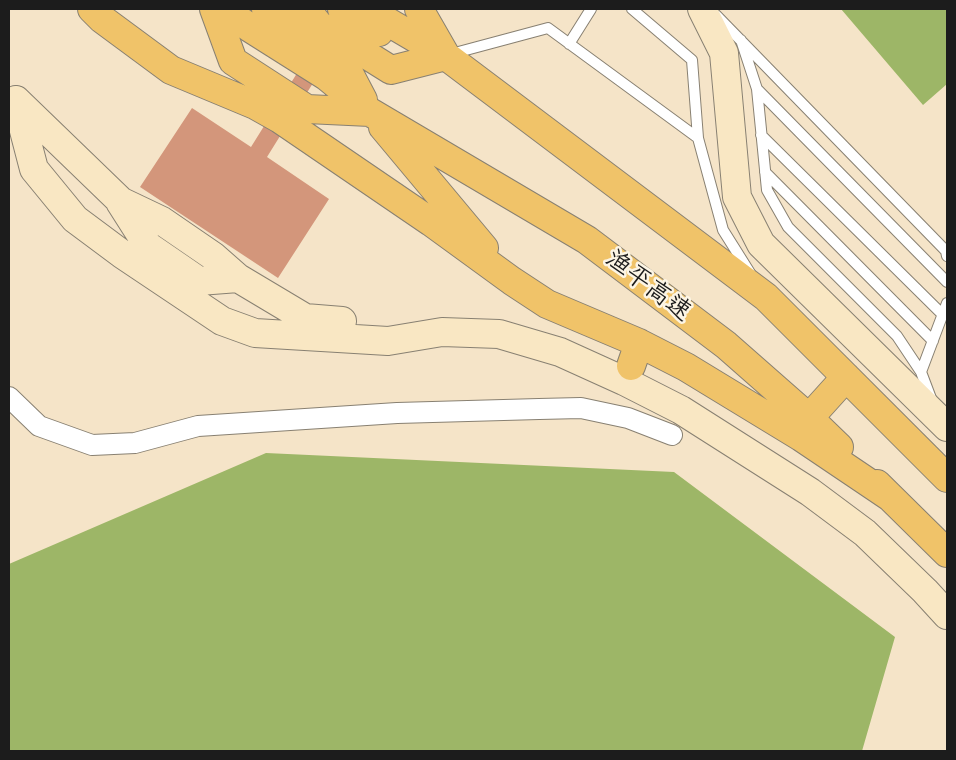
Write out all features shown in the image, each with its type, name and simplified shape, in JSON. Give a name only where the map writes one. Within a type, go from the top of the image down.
[{"type":"highway","points":[[92,9],[171,70],[255,105],[321,50]]},
{"type":"highway","points":[[216,9],[233,61],[321,50],[446,56]]},
{"type":"highway","points":[[224,9],[250,28],[391,70],[446,56]]},
{"type":"highway","points":[[237,9],[256,16],[321,50]]},
{"type":"highway","points":[[266,9],[321,50],[431,222],[547,304],[635,355],[686,367],[793,432],[890,496]]},
{"type":"highway","points":[[306,9],[319,25],[321,50],[307,109],[370,112],[512,281]]},
{"type":"highway","points":[[392,9],[415,23],[446,56],[766,298],[947,478]]},
{"type":"highway","points":[[419,9],[446,56]]},
{"type":"highway","points":[[430,9],[446,56]]},
{"type":"highway","name":"渔平高速","points":[[321,50],[326,76],[370,112],[587,240],[726,345],[809,418],[947,553]]},
{"type":"highway","points":[[809,418],[846,377]]},
{"type":"street","points":[[702,9],[724,53],[737,197],[761,244],[944,424]]},
{"type":"street","points":[[12,96],[155,234],[201,265],[238,278],[305,318],[383,324],[435,315],[496,316],[568,338],[635,355],[815,485],[925,591],[947,615]]},
{"type":"street","points":[[12,96],[34,169],[75,220],[222,321],[255,333],[388,341],[442,332],[499,334],[560,352],[624,381],[681,410],[874,520],[947,590]]},
{"type":"street","points":[[9,396],[40,426],[92,445],[135,443],[198,426],[397,413],[580,408],[628,418],[672,434]]},
{"type":"lane","points":[[569,44],[591,9]]},
{"type":"lane","points":[[632,9],[692,60],[698,138],[723,230],[766,298]]},
{"type":"lane","points":[[710,9],[946,251],[947,256]]},
{"type":"lane","points":[[446,56],[548,28],[698,138]]},
{"type":"lane","points":[[741,40],[757,89],[766,190],[788,228],[897,336],[921,372],[944,424]]},
{"type":"lane","points":[[757,89],[947,282]]},
{"type":"lane","points":[[761,135],[942,315]]},
{"type":"lane","points":[[765,172],[933,341]]},
{"type":"lane","points":[[921,372],[947,303]]},
{"type":"green space","points":[[841,9],[947,9],[947,84],[923,105]]},
{"type":"green space","points":[[266,453],[674,472],[895,637],[862,751],[9,751],[9,564]]},
{"type":"building","points":[[337,9],[359,9],[267,157],[329,199],[278,278],[140,187],[192,108],[251,147]]}]
